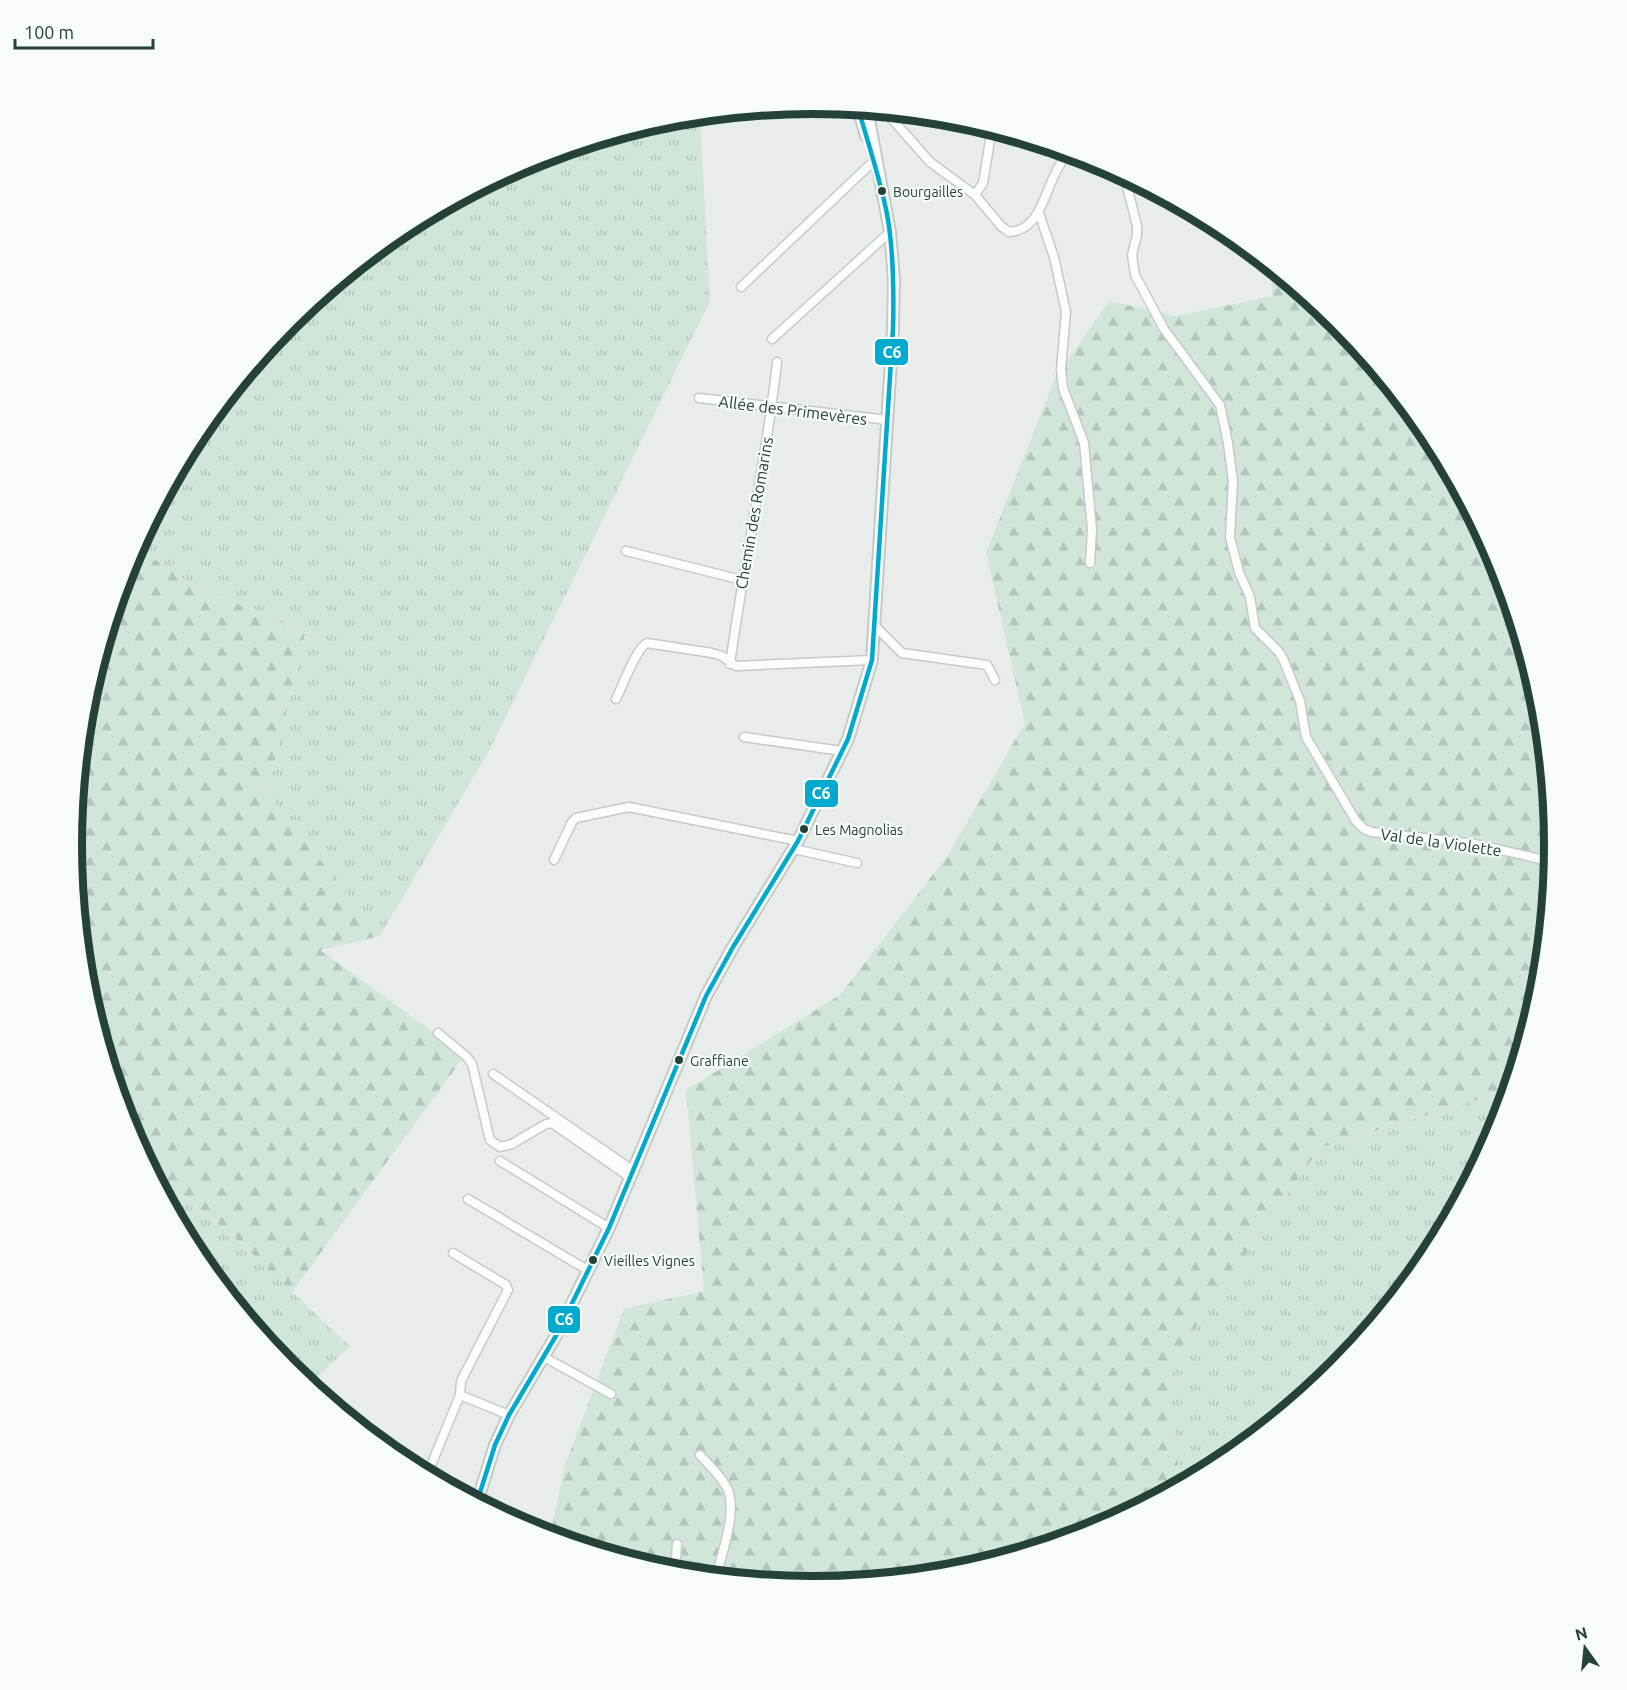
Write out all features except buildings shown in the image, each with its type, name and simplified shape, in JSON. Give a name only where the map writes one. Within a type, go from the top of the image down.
[{"type":"street","points":[[861,116],[875,159]]},
{"type":"street","points":[[479,1495],[495,1445],[509,1415],[544,1357],[609,1228],[706,996],[733,946],[796,845],[848,739],[872,660],[888,420],[894,279],[890,232],[868,117]]},
{"type":"street","points":[[891,118],[936,168],[975,195],[1001,226],[1009,232],[1015,232],[1027,226],[1039,213],[1064,159]]},
{"type":"street","points":[[975,195],[983,183],[991,136]]},
{"type":"street","points":[[741,286],[875,159]]},
{"type":"street","name":"Val de la Violette","points":[[1127,185],[1137,226],[1132,255],[1135,275],[1164,329],[1220,405],[1233,482],[1230,537],[1239,572],[1250,597],[1255,628],[1279,652],[1284,661],[1300,701],[1306,737],[1356,821],[1364,829],[1372,832],[1475,843],[1544,860]]},
{"type":"street","points":[[1039,213],[1050,241],[1066,312],[1061,369],[1063,388],[1084,444],[1092,529],[1090,563]]},
{"type":"street","points":[[772,339],[890,232]]},
{"type":"street","name":"Chemin des Romarins","points":[[730,664],[772,408],[777,362]]},
{"type":"street","name":"Allée des Primevères","points":[[699,398],[888,420]]},
{"type":"street","points":[[626,551],[742,580]]},
{"type":"street","points":[[875,626],[902,652],[987,665],[995,680]]},
{"type":"street","points":[[616,699],[637,652],[643,644],[647,643],[712,653],[722,656],[730,664],[745,666],[872,660]]},
{"type":"street","points":[[744,737],[842,751]]},
{"type":"street","points":[[554,860],[576,818],[629,807],[796,845],[857,863]]},
{"type":"street","points":[[438,1033],[467,1057],[472,1064],[490,1140],[500,1147],[512,1144],[546,1124],[552,1123],[632,1175]]},
{"type":"street","points":[[493,1074],[632,1175]]},
{"type":"street","points":[[500,1161],[609,1228]]},
{"type":"street","points":[[468,1199],[589,1271]]},
{"type":"street","points":[[430,1467],[460,1395],[461,1381],[508,1290],[506,1285],[453,1253]]},
{"type":"street","points":[[544,1357],[611,1394]]},
{"type":"street","points":[[460,1395],[509,1415]]},
{"type":"street","points":[[700,1455],[729,1491],[730,1515],[718,1570]]},
{"type":"street","points":[[676,1563],[677,1544]]},
{"type":"green space","points":[[700,123],[710,301],[488,753],[380,936],[267,792],[305,634],[181,578],[144,552],[180,479],[234,400],[264,363],[332,295],[407,237],[490,189],[579,153],[624,139]]},
{"type":"green space","points":[[1271,275],[1330,328],[1363,363],[1421,439],[1447,480],[1489,565],[1520,656],[1538,750],[1543,797],[1543,893],[1530,988],[1520,1034],[1501,1092],[1320,1148],[1169,1365],[1178,1478],[1137,1501],[1048,1537],[1003,1551],[909,1570],[861,1574],[814,1576],[718,1570],[624,1551],[552,1527],[565,1465],[624,1309],[704,1291],[686,1090],[840,995],[948,855],[1025,723],[986,553],[1055,378],[1109,301],[1176,316],[1272,296]]},
{"type":"green space","points":[[144,552],[181,578],[305,634],[267,792],[380,936],[320,950],[465,1055],[292,1292],[234,1237],[165,1181],[158,1168],[138,1125],[107,1034],[89,940],[82,845],[89,750],[107,656],[121,610]]},
{"type":"green space","points":[[1501,1092],[1489,1125],[1447,1211],[1393,1290],[1363,1327],[1295,1395],[1259,1425],[1220,1453],[1178,1478],[1169,1365],[1320,1148]]},
{"type":"green space","points":[[165,1181],[234,1237],[350,1346],[315,1379],[264,1327],[234,1290],[206,1251]]},
{"type":"transit line","name":"C6","points":[[479,1495],[495,1445],[509,1415],[557,1334],[609,1228],[706,996],[798,841],[848,739],[872,660],[893,329],[893,286],[887,214],[860,116]]},
{"type":"place","name":"Bourgailles","points":[[882,191]]},
{"type":"place","name":"Les Magnolias","points":[[804,829]]},
{"type":"place","name":"Graffiane","points":[[679,1060]]},
{"type":"place","name":"Vieilles Vignes","points":[[593,1260]]}]
